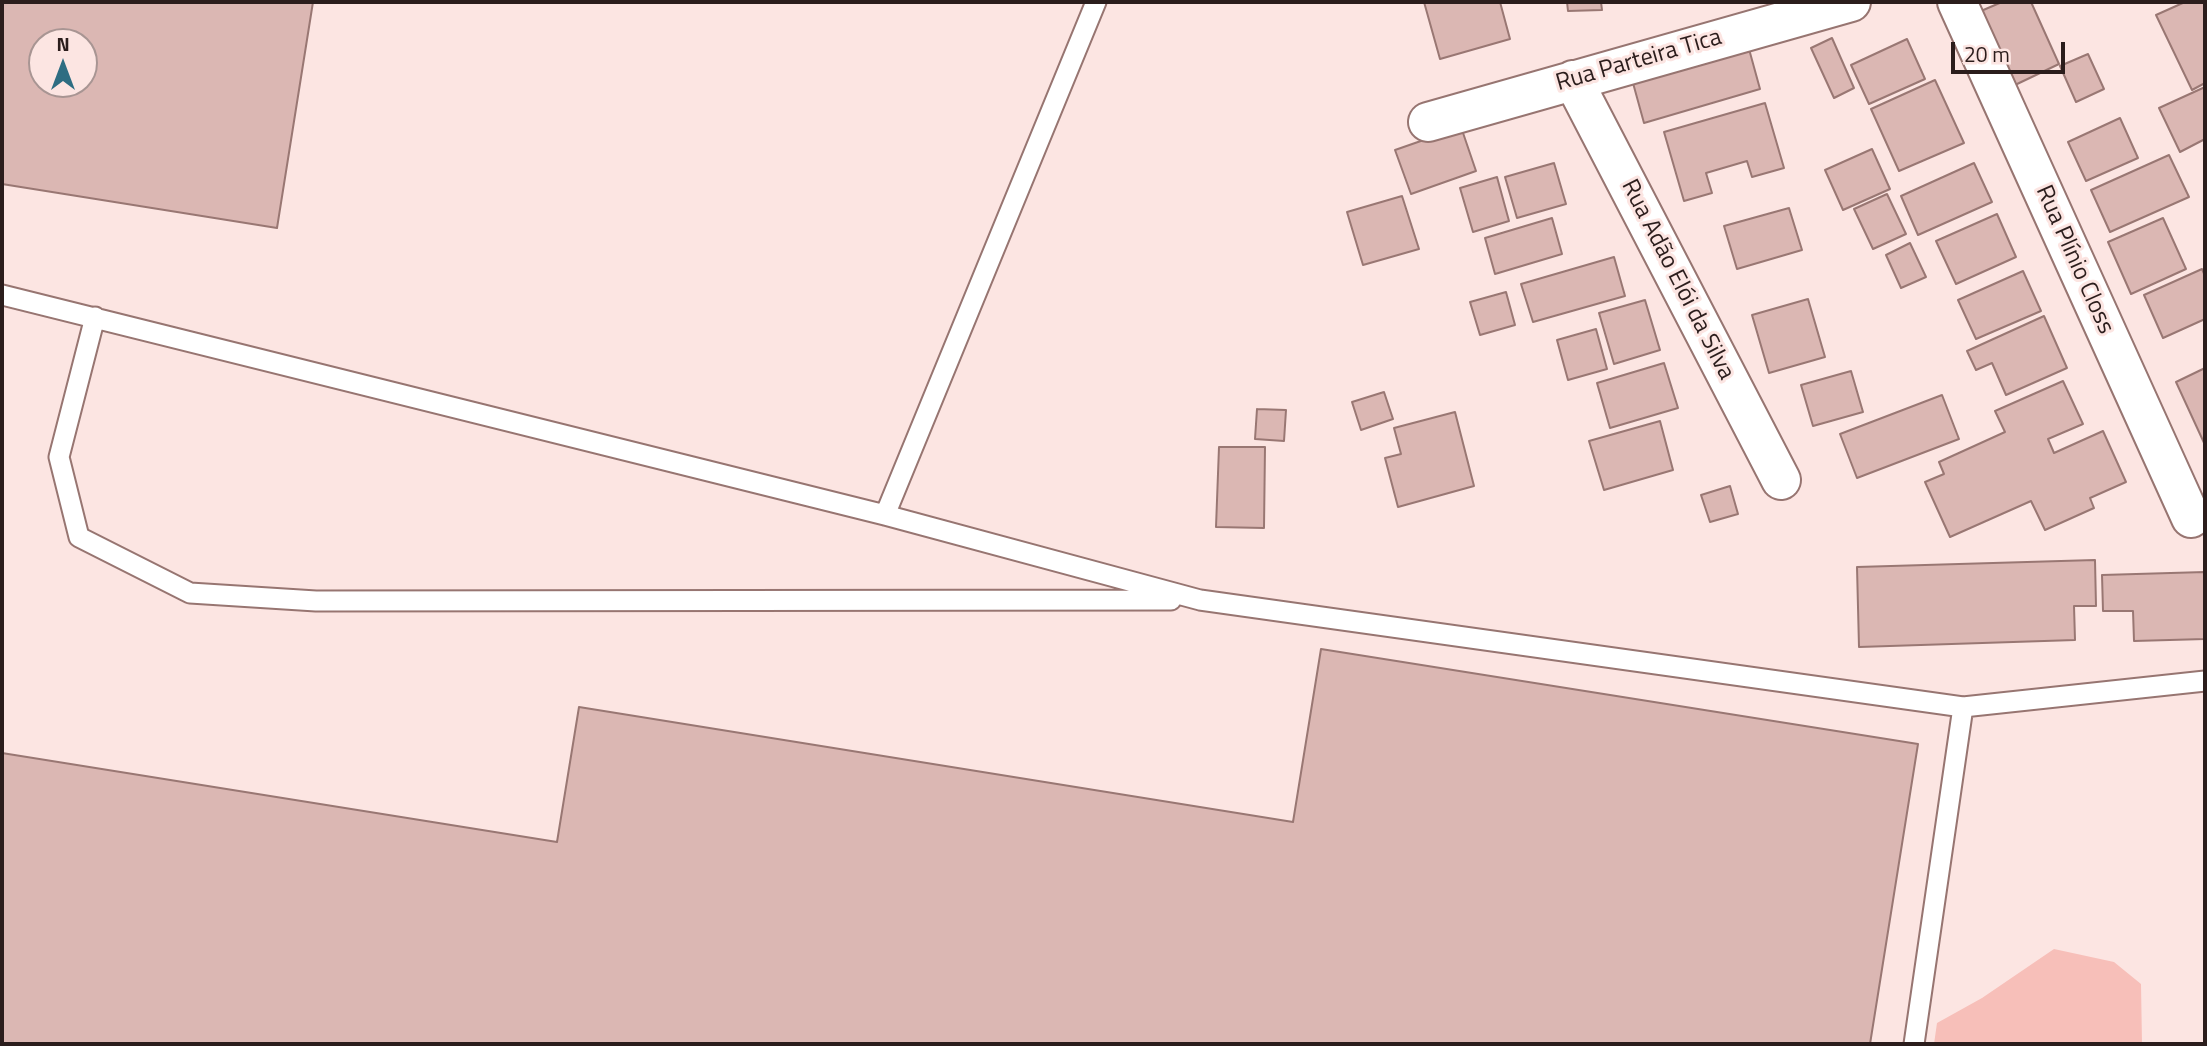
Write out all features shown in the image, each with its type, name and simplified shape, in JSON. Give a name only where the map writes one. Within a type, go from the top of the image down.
[{"type":"street","name":"Rua Parteira Tica","points":[[1428,122],[1573,80],[1756,14],[1852,2]]},
{"type":"street","name":"Rua Plínio Closs","points":[[1957,2],[2191,518]]},
{"type":"street","name":"Rua Adão Elói da Silva","points":[[1573,80],[1781,480]]},
{"type":"lane","points":[[885,515],[1096,2]]},
{"type":"lane","points":[[2,295],[885,515],[1200,600],[1962,708],[2205,681]]},
{"type":"lane","points":[[94,317],[59,457],[79,537],[190,593],[316,601],[1200,600]]},
{"type":"lane","points":[[1913,1044],[1962,708]]},
{"type":"shaded area","points":[[2054,949],[2114,962],[2141,984],[2142,1044],[1934,1044],[1937,1023],[1982,998]]},
{"type":"building","points":[[2,2],[313,2],[277,228],[2,184]]},
{"type":"building","points":[[1424,2],[1500,2],[1510,39],[1440,59]]},
{"type":"building","points":[[1567,2],[1601,2],[1602,10],[1568,11]]},
{"type":"building","points":[[2002,2],[2031,2],[2059,64],[2015,85],[1981,11]]},
{"type":"building","points":[[2185,2],[2205,2],[2205,83],[2192,90],[2156,15]]},
{"type":"building","points":[[1832,38],[1854,88],[1834,98],[1811,48]]},
{"type":"building","points":[[1907,39],[1925,79],[1869,104],[1851,65]]},
{"type":"building","points":[[1749,49],[1760,89],[1644,123],[1633,83]]},
{"type":"building","points":[[2088,54],[2104,89],[2076,102],[2060,66]]},
{"type":"building","points":[[1935,80],[1964,143],[1899,171],[1871,109]]},
{"type":"building","points":[[2205,87],[2205,139],[2180,152],[2159,108]]},
{"type":"building","points":[[1765,103],[1784,168],[1752,177],[1747,161],[1706,173],[1712,193],[1684,201],[1664,132]]},
{"type":"building","points":[[2120,118],[2138,158],[2086,181],[2068,142]]},
{"type":"building","points":[[1461,127],[1476,171],[1411,194],[1395,150]]},
{"type":"building","points":[[1872,149],[1890,189],[1843,210],[1825,170]]},
{"type":"building","points":[[2169,155],[2189,197],[2110,232],[2091,190]]},
{"type":"building","points":[[1554,163],[1566,204],[1517,218],[1505,177]]},
{"type":"building","points":[[1974,163],[1992,202],[1918,235],[1901,196]]},
{"type":"building","points":[[1497,177],[1509,221],[1473,232],[1460,188]]},
{"type":"building","points":[[1887,194],[1906,234],[1873,249],[1854,209]]},
{"type":"building","points":[[1402,196],[1419,249],[1363,265],[1347,212]]},
{"type":"building","points":[[1789,208],[1802,250],[1737,269],[1724,226]]},
{"type":"building","points":[[1997,214],[2016,257],[1956,284],[1936,241]]},
{"type":"building","points":[[1552,218],[1562,254],[1495,274],[1485,238]]},
{"type":"building","points":[[2163,218],[2186,269],[2131,294],[2108,242]]},
{"type":"building","points":[[1910,243],[1926,277],[1901,288],[1886,255]]},
{"type":"building","points":[[1614,257],[1625,296],[1533,322],[1521,284]]},
{"type":"building","points":[[2202,269],[2205,276],[2205,319],[2163,338],[2144,295]]},
{"type":"building","points":[[2023,271],[2041,311],[1976,339],[1958,300]]},
{"type":"building","points":[[1506,292],[1515,325],[1480,335],[1470,302]]},
{"type":"building","points":[[1808,299],[1825,357],[1769,373],[1752,315]]},
{"type":"building","points":[[1645,300],[1660,350],[1614,364],[1599,313]]},
{"type":"building","points":[[2044,316],[2067,368],[2006,395],[1992,363],[1976,370],[1967,351]]},
{"type":"building","points":[[1596,329],[1607,369],[1568,380],[1557,340]]},
{"type":"building","points":[[1664,363],[1678,408],[1610,428],[1597,383]]},
{"type":"building","points":[[2205,368],[2205,445],[2176,382]]},
{"type":"building","points":[[1851,371],[1863,412],[1813,426],[1801,385]]},
{"type":"building","points":[[2063,381],[2083,424],[2048,439],[2054,453],[2103,431],[2126,482],[2090,498],[2094,508],[2045,530],[2031,501],[1950,537],[1925,482],[1944,474],[1939,462],[2005,432],[1995,411]]},
{"type":"building","points":[[1384,392],[1393,419],[1361,430],[1352,402]]},
{"type":"building","points":[[1942,395],[1959,439],[1857,478],[1840,434]]},
{"type":"building","points":[[1257,409],[1286,410],[1284,441],[1255,439]]},
{"type":"building","points":[[1455,412],[1474,486],[1398,507],[1385,458],[1401,454],[1394,428]]},
{"type":"building","points":[[1660,421],[1673,470],[1604,490],[1589,441]]},
{"type":"building","points":[[1219,447],[1265,447],[1264,528],[1216,527]]},
{"type":"building","points":[[1730,486],[1738,514],[1710,522],[1701,495]]},
{"type":"building","points":[[2095,560],[2096,606],[2074,606],[2075,640],[1859,647],[1857,567]]},
{"type":"building","points":[[2205,572],[2205,639],[2134,641],[2133,611],[2103,611],[2102,575]]},
{"type":"building","points":[[1321,649],[1918,744],[1870,1044],[2,1044],[2,753],[557,842],[579,707],[1293,822]]}]
